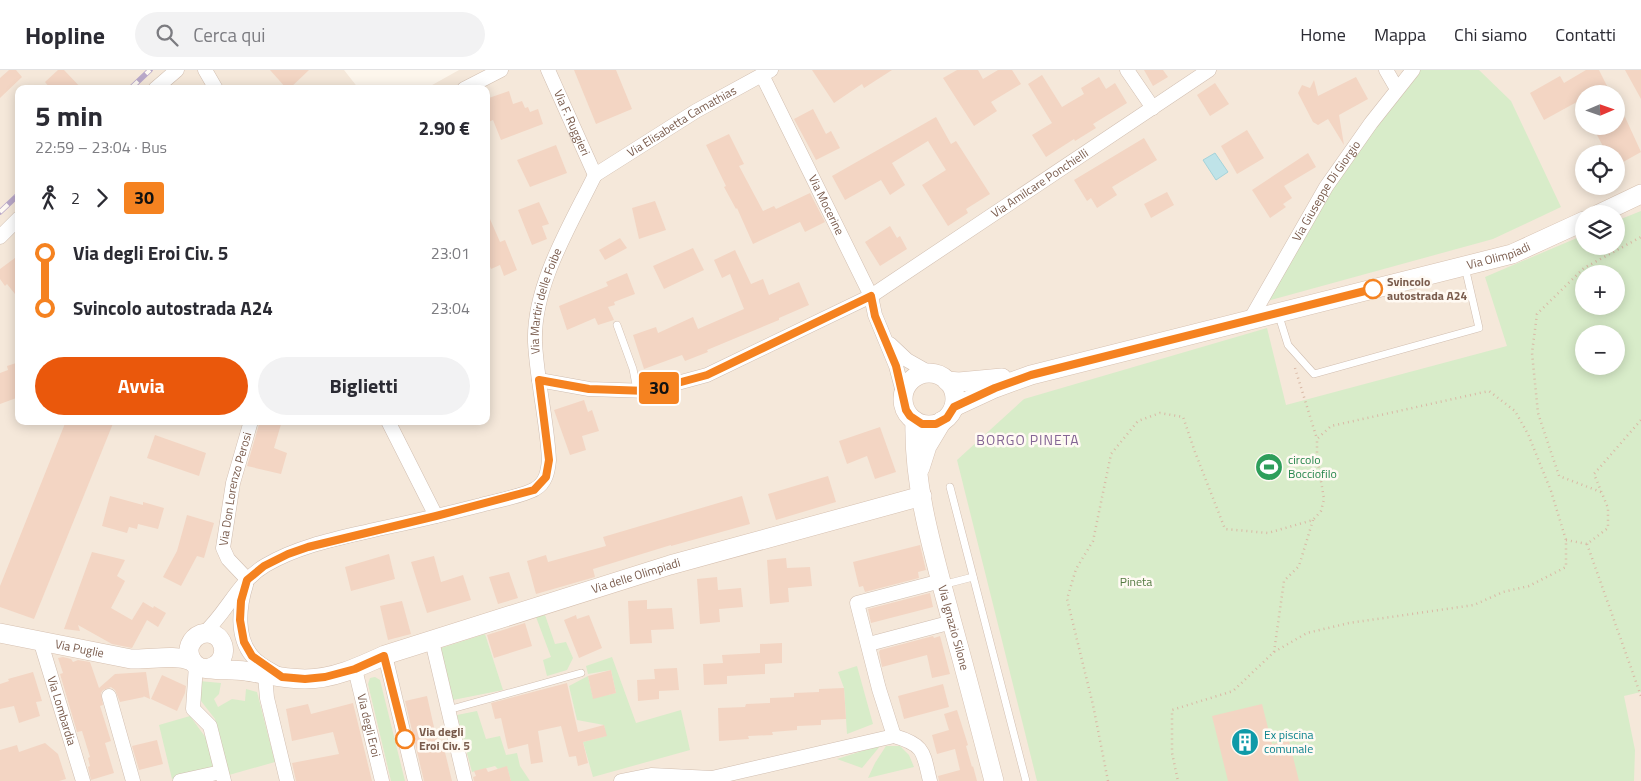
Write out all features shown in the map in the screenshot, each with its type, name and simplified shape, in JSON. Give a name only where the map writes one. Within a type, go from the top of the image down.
[{"type":"street","points":[[160,85],[177,70]]},
{"type":"street","points":[[205,70],[214,85]]},
{"type":"street","points":[[472,85],[501,70]]},
{"type":"street","name":"Via F. Ruggieri","points":[[548,70],[595,175]]},
{"type":"street","points":[[1126,70],[1153,108]]},
{"type":"street","name":"Via Amilcare Ponchielli","points":[[539,380],[589,389],[648,391],[707,375],[871,296],[1209,70]]},
{"type":"street","points":[[1386,70],[1397,89]]},
{"type":"street","name":"Via Giuseppe Di Giorgio","points":[[1250,320],[1326,187],[1361,136],[1413,70]]},
{"type":"street","name":"Via Elisabetta Camathias","points":[[595,175],[696,111],[766,73]]},
{"type":"street","name":"Via Mocerine","points":[[766,73],[871,296],[875,316],[896,366],[904,396]]},
{"type":"street","name":"Via Martiri delle Foibe","points":[[224,649],[223,618],[227,608],[235,593],[264,566],[288,554],[308,547],[530,492],[543,482],[548,472],[549,460],[535,332],[541,297],[558,253],[595,175]]},
{"type":"street","points":[[1618,205],[1641,194]]},
{"type":"street","points":[[0,237],[15,222]]},
{"type":"street","name":"Via Olimpiadi","points":[[948,414],[995,388],[1031,375],[1512,254],[1575,225]]},
{"type":"street","name":"Via Mocerine","points":[[885,338],[906,360],[939,377]]},
{"type":"street","points":[[923,374],[939,377],[954,393],[948,414],[929,425],[915,421],[906,410],[904,396],[910,382],[923,374]]},
{"type":"street","name":"Via Olimpiadi","points":[[939,377],[957,382],[1031,375]]},
{"type":"street","name":"Via Ignazio Silone","points":[[918,474],[927,446],[948,414]]},
{"type":"street","name":"Via Ignazio Silone","points":[[915,421],[915,450],[922,496],[942,583],[994,781]]},
{"type":"street","name":"Via Don Lorenzo Perosi","points":[[247,580],[228,559],[223,548],[233,483],[250,425]]},
{"type":"street","points":[[390,425],[436,516]]},
{"type":"street","name":"Via delle Olimpiadi","points":[[355,669],[384,656],[670,565],[922,496]]},
{"type":"street","points":[[247,580],[241,601],[240,620],[244,642],[252,656],[274,676],[267,698],[287,781]]},
{"type":"street","points":[[894,736],[879,689],[857,603],[942,583]]},
{"type":"street","name":"Via Martiri delle Foibe","points":[[198,637],[227,608]]},
{"type":"street","points":[[869,644],[952,622]]},
{"type":"street","name":"Via Puglie","points":[[0,633],[131,659],[183,658],[199,665],[274,676],[305,679],[325,677],[355,669]]},
{"type":"street","points":[[180,781],[222,776],[210,726],[193,709],[199,665],[189,650],[198,637],[208,633],[218,637],[224,649],[220,662],[199,665]]},
{"type":"street","name":"Via Puglie","points":[[160,657],[181,648],[198,637]]},
{"type":"street","name":"Via Lombardia","points":[[40,640],[83,781]]},
{"type":"street","points":[[432,641],[465,781]]},
{"type":"street","name":"Via Puglie","points":[[224,649],[235,666],[245,671]]},
{"type":"street","points":[[384,656],[415,781]]},
{"type":"street","name":"Via degli Eroi","points":[[355,669],[382,781]]},
{"type":"street","points":[[109,696],[133,781]]},
{"type":"street","points":[[620,781],[651,775],[712,778],[894,736],[910,741],[923,753],[930,781]]},
{"type":"lane","points":[[1278,313],[1288,345],[1314,374],[1479,328],[1465,266]]},
{"type":"lane","points":[[617,325],[633,369],[636,390]]},
{"type":"lane","points":[[950,487],[1026,781]]},
{"type":"lane","points":[[942,583],[974,577]]},
{"type":"lane","points":[[448,710],[580,673]]},
{"type":"path","points":[[1601,492],[1559,476],[1538,413],[1532,353],[1537,314],[1584,268],[1641,237]]},
{"type":"path","points":[[1274,652],[1284,581],[1299,566],[1313,520],[1321,511],[1324,499],[1317,457],[1317,439],[1288,345]]},
{"type":"path","points":[[1178,781],[1172,753],[1172,710],[1233,691],[1274,652],[1307,633],[1349,623],[1474,605],[1503,592],[1529,586],[1566,567],[1566,540],[1551,491],[1528,434],[1515,411],[1489,391],[1331,426],[1317,439]]},
{"type":"path","points":[[1108,781],[1093,705],[1067,599],[1076,569],[1093,541],[1112,454],[1138,421],[1160,413],[1184,417],[1195,452],[1225,529],[1268,533],[1313,520]]},
{"type":"path","points":[[1566,540],[1587,544],[1608,528],[1608,508],[1594,474],[1641,420]]},
{"type":"path","points":[[1587,544],[1641,696]]},
{"type":"shaded area","points":[[0,70],[344,70],[356,85],[15,85],[15,425],[490,425],[490,85],[432,85],[459,70],[1641,70],[1641,781],[0,781]]},
{"type":"green space","points":[[1418,70],[1479,70],[1511,101],[1561,207],[1493,239],[1260,303],[1295,239]]},
{"type":"green space","name":"Pineta","points":[[1641,211],[1641,692],[1624,696],[1635,750],[1634,781],[1037,781],[957,460],[1024,399],[1267,328],[1286,405],[1507,346],[1485,277],[1575,239],[1575,255],[1625,255],[1625,217]]},
{"type":"green space","points":[[545,615],[555,644],[566,642],[573,658],[567,670],[547,676],[543,660],[551,657],[536,617]]},
{"type":"green space","points":[[485,634],[503,690],[453,700],[441,648]]},
{"type":"green space","points":[[612,657],[636,723],[681,710],[690,750],[593,777],[583,742],[606,736],[604,725],[577,720],[569,686],[588,676],[593,698],[616,693],[611,670],[588,674],[586,666]]},
{"type":"green space","points":[[857,666],[873,724],[847,734],[844,688],[838,672]]},
{"type":"green space","points":[[375,677],[380,680],[405,781],[391,781],[368,684],[370,678]]},
{"type":"green space","points":[[199,681],[221,683],[219,694],[214,699],[218,707],[232,699],[245,701],[246,689],[257,692],[275,762],[229,775],[215,719],[201,701]]},
{"type":"green space","points":[[477,711],[486,739],[500,736],[506,755],[517,753],[520,766],[530,781],[511,781],[507,767],[498,769],[495,766],[472,772],[457,715]]},
{"type":"green space","points":[[190,716],[206,738],[215,768],[172,779],[159,725]]},
{"type":"green space","points":[[881,745],[862,768],[837,759]]},
{"type":"green space","points":[[886,746],[900,746],[909,755],[914,767],[868,778],[875,763]]},
{"type":"water","points":[[1215,153],[1228,172],[1216,180],[1203,160]]},
{"type":"building","points":[[9,70],[16,70],[22,77],[0,98],[0,78]]},
{"type":"building","points":[[58,70],[64,70],[78,85],[48,85],[45,82]]},
{"type":"building","points":[[270,70],[309,70],[293,85],[283,85]]},
{"type":"building","points":[[574,70],[616,70],[632,109],[596,124]]},
{"type":"building","points":[[812,70],[892,70],[864,88],[862,84],[834,103]]},
{"type":"building","points":[[957,70],[978,70],[983,79],[998,70],[1012,70],[1021,84],[991,102],[997,111],[974,126],[943,78]]},
{"type":"building","points":[[1144,70],[1163,70],[1168,77],[1153,86]]},
{"type":"building","points":[[1586,70],[1599,70],[1606,85],[1575,85],[1575,103],[1544,120],[1530,93],[1560,76],[1564,83]]},
{"type":"building","points":[[1625,70],[1641,70],[1641,99]]},
{"type":"building","points":[[1042,75],[1062,107],[1084,94],[1081,88],[1099,77],[1106,89],[1115,83],[1127,103],[1093,124],[1096,128],[1075,141],[1074,139],[1046,157],[1032,135],[1052,123],[1028,84]]},
{"type":"building","points":[[1356,77],[1368,99],[1339,115],[1344,145],[1328,119],[1318,125],[1313,122],[1298,93],[1302,85],[1310,88],[1314,80],[1318,96]]},
{"type":"building","points":[[1215,83],[1229,104],[1210,116],[1197,95]]},
{"type":"building","points":[[509,91],[513,104],[522,101],[525,108],[528,107],[530,112],[538,109],[543,124],[501,140],[493,120],[490,121],[490,98]]},
{"type":"building","points":[[813,109],[826,134],[831,131],[840,148],[816,160],[794,119]]},
{"type":"building","points":[[936,117],[951,144],[956,141],[990,194],[966,209],[968,213],[948,226],[922,185],[946,170],[928,141],[892,163],[905,185],[890,195],[881,180],[845,200],[832,176]]},
{"type":"building","points":[[1625,117],[1641,152],[1625,161],[1625,145],[1602,145],[1597,135],[1625,135]]},
{"type":"building","points":[[1247,130],[1264,158],[1237,174],[1221,146]]},
{"type":"building","points":[[729,134],[744,164],[739,166],[763,211],[774,206],[776,209],[810,193],[825,222],[805,232],[800,222],[753,244],[737,208],[724,187],[726,186],[706,145]]},
{"type":"building","points":[[1144,138],[1157,160],[1112,187],[1117,195],[1097,208],[1091,198],[1087,201],[1074,180]]},
{"type":"building","points":[[556,145],[567,173],[530,187],[517,160]]},
{"type":"building","points":[[1308,153],[1316,167],[1284,186],[1292,198],[1283,204],[1286,207],[1270,218],[1252,190]]},
{"type":"building","points":[[1167,192],[1174,205],[1151,218],[1144,204]]},
{"type":"building","points":[[655,201],[666,230],[639,239],[632,208]]},
{"type":"building","points":[[539,202],[549,224],[542,226],[547,239],[532,245],[518,210]]},
{"type":"building","points":[[490,219],[500,242],[505,240],[517,270],[504,276],[500,265],[491,269]]},
{"type":"building","points":[[890,226],[897,238],[900,236],[907,249],[880,266],[865,242]]},
{"type":"building","points":[[620,238],[627,248],[605,260],[599,250]]},
{"type":"building","points":[[693,248],[704,270],[664,289],[653,266]]},
{"type":"building","points":[[735,250],[751,284],[763,279],[769,295],[799,282],[809,305],[685,361],[682,355],[644,369],[633,335],[656,327],[658,333],[693,317],[698,329],[744,309],[730,274],[722,278],[714,260]]},
{"type":"building","points":[[15,258],[15,294],[0,279],[0,269]]},
{"type":"building","points":[[627,273],[635,294],[614,302],[615,305],[608,307],[614,320],[598,325],[595,318],[567,330],[559,306],[608,286],[606,282]]},
{"type":"building","points":[[15,363],[15,398],[0,404],[0,373],[8,370],[7,366]]},
{"type":"building","points":[[584,400],[588,412],[592,410],[599,431],[582,436],[586,450],[570,455],[554,410]]},
{"type":"building","points":[[64,425],[112,425],[34,619],[0,607],[0,586]]},
{"type":"building","points":[[259,425],[281,425],[274,448],[287,453],[281,474],[247,466]]},
{"type":"building","points":[[880,427],[896,472],[875,479],[867,456],[847,464],[839,441]]},
{"type":"building","points":[[155,435],[206,453],[199,476],[147,458]]},
{"type":"building","points":[[828,476],[836,502],[776,520],[768,494]]},
{"type":"building","points":[[110,496],[143,505],[143,502],[164,508],[158,529],[138,524],[137,529],[129,527],[127,533],[102,526]]},
{"type":"building","points":[[742,496],[750,524],[671,545],[593,569],[595,577],[536,594],[527,561],[546,555],[548,562],[606,546],[603,537]]},
{"type":"building","points":[[187,515],[214,523],[204,558],[197,556],[181,586],[163,577],[177,551]]},
{"type":"building","points":[[920,545],[926,570],[918,572],[919,578],[865,592],[863,586],[859,587],[853,562]]},
{"type":"building","points":[[92,552],[125,560],[117,576],[125,581],[111,608],[132,620],[143,602],[166,613],[158,627],[147,620],[132,648],[112,644],[78,625],[80,631],[64,629]]},
{"type":"building","points":[[389,554],[395,579],[351,591],[345,567]]},
{"type":"building","points":[[434,556],[441,582],[463,575],[471,600],[427,613],[411,562]]},
{"type":"building","points":[[786,558],[787,568],[810,567],[812,586],[788,588],[789,602],[770,604],[767,560]]},
{"type":"building","points":[[509,572],[518,598],[498,604],[489,577]]},
{"type":"building","points":[[717,577],[718,590],[741,588],[743,607],[719,609],[720,622],[700,624],[697,579]]},
{"type":"building","points":[[930,593],[933,607],[871,623],[868,609]]},
{"type":"building","points":[[647,600],[647,609],[672,608],[674,629],[651,630],[652,643],[630,644],[628,601]]},
{"type":"building","points":[[402,601],[411,634],[388,640],[380,606]]},
{"type":"building","points":[[576,615],[577,619],[589,615],[602,648],[579,658],[564,620]]},
{"type":"building","points":[[525,623],[532,646],[494,658],[487,635]]},
{"type":"building","points":[[933,636],[934,638],[940,636],[950,674],[932,678],[927,655],[882,667],[880,650]]},
{"type":"building","points":[[782,643],[782,663],[765,664],[765,674],[727,676],[727,684],[704,685],[703,664],[723,663],[722,655],[760,653],[760,644]]},
{"type":"building","points":[[58,658],[71,659],[73,662],[78,660],[90,662],[99,688],[115,674],[146,672],[150,699],[143,696],[120,702],[115,690],[111,687],[103,690],[101,693],[103,705],[100,706],[111,741],[105,743],[114,773],[91,780],[88,767],[90,766],[88,758],[90,757],[82,731],[77,732],[60,674],[63,673]]},
{"type":"building","points":[[677,668],[679,690],[659,691],[659,699],[638,701],[637,680],[655,679],[654,669]]},
{"type":"building","points":[[611,670],[616,693],[593,699],[588,676]]},
{"type":"building","points":[[33,672],[42,701],[36,702],[40,716],[19,723],[14,706],[0,709],[0,684],[9,681],[8,679]]},
{"type":"building","points":[[162,675],[186,686],[177,711],[151,699]]},
{"type":"building","points":[[567,683],[578,732],[604,725],[607,736],[583,742],[588,763],[578,766],[576,756],[569,757],[561,726],[538,731],[543,762],[531,764],[528,744],[508,749],[501,718],[495,719],[491,703]]},
{"type":"building","points":[[943,684],[949,707],[904,719],[898,696]]},
{"type":"building","points":[[844,688],[846,719],[821,720],[821,725],[797,726],[797,730],[772,732],[773,735],[748,736],[749,739],[719,741],[718,708],[745,707],[746,704],[770,703],[770,698],[794,697],[794,693]]},
{"type":"building","points":[[427,696],[438,745],[443,744],[452,781],[424,781],[405,701]]},
{"type":"building","points":[[353,703],[372,781],[296,781],[292,763],[339,754],[333,732],[292,741],[286,709],[308,704],[311,714]]},
{"type":"building","name":"Ex piscina comunale","points":[[1262,704],[1272,744],[1289,741],[1299,781],[1228,781],[1212,716]]},
{"type":"building","points":[[957,710],[977,781],[939,781],[938,776],[960,770],[955,749],[937,754],[932,735],[949,730],[944,714]]},
{"type":"building","points":[[157,740],[163,764],[139,770],[132,746]]},
{"type":"building","points":[[45,743],[58,754],[66,779],[59,781],[0,781],[0,750],[17,745],[19,752]]},
{"type":"building","points":[[507,766],[511,781],[474,781],[473,777],[476,776],[474,771],[486,768],[488,772]]},
{"type":"railway","points":[[134,85],[150,70]]},
{"type":"railway","points":[[0,212],[15,198]]},
{"type":"bus line","name":"30","points":[[405,739],[384,656],[355,669],[325,677],[305,679],[282,677],[252,656],[244,642],[240,620],[241,601],[247,580],[264,566],[288,554],[308,547],[534,490],[546,477],[549,460],[539,380],[589,389],[648,391],[707,375],[871,296],[875,316],[896,366],[906,410],[915,421],[929,425],[942,422],[954,407],[967,400],[1031,375],[1373,289]]},
{"type":"place","name":"Svincolo autostrada A24","points":[[1373,289]]},
{"type":"place","name":"circolo Bocciofilo","points":[[1269,467]]},
{"type":"place","name":"Via degli Eroi Civ. 5","points":[[405,739]]},
{"type":"place","name":"Ex piscina comunale","points":[[1245,742]]},
{"type":"district","name":"BORGO PINETA","points":[[1028,440]]}]
